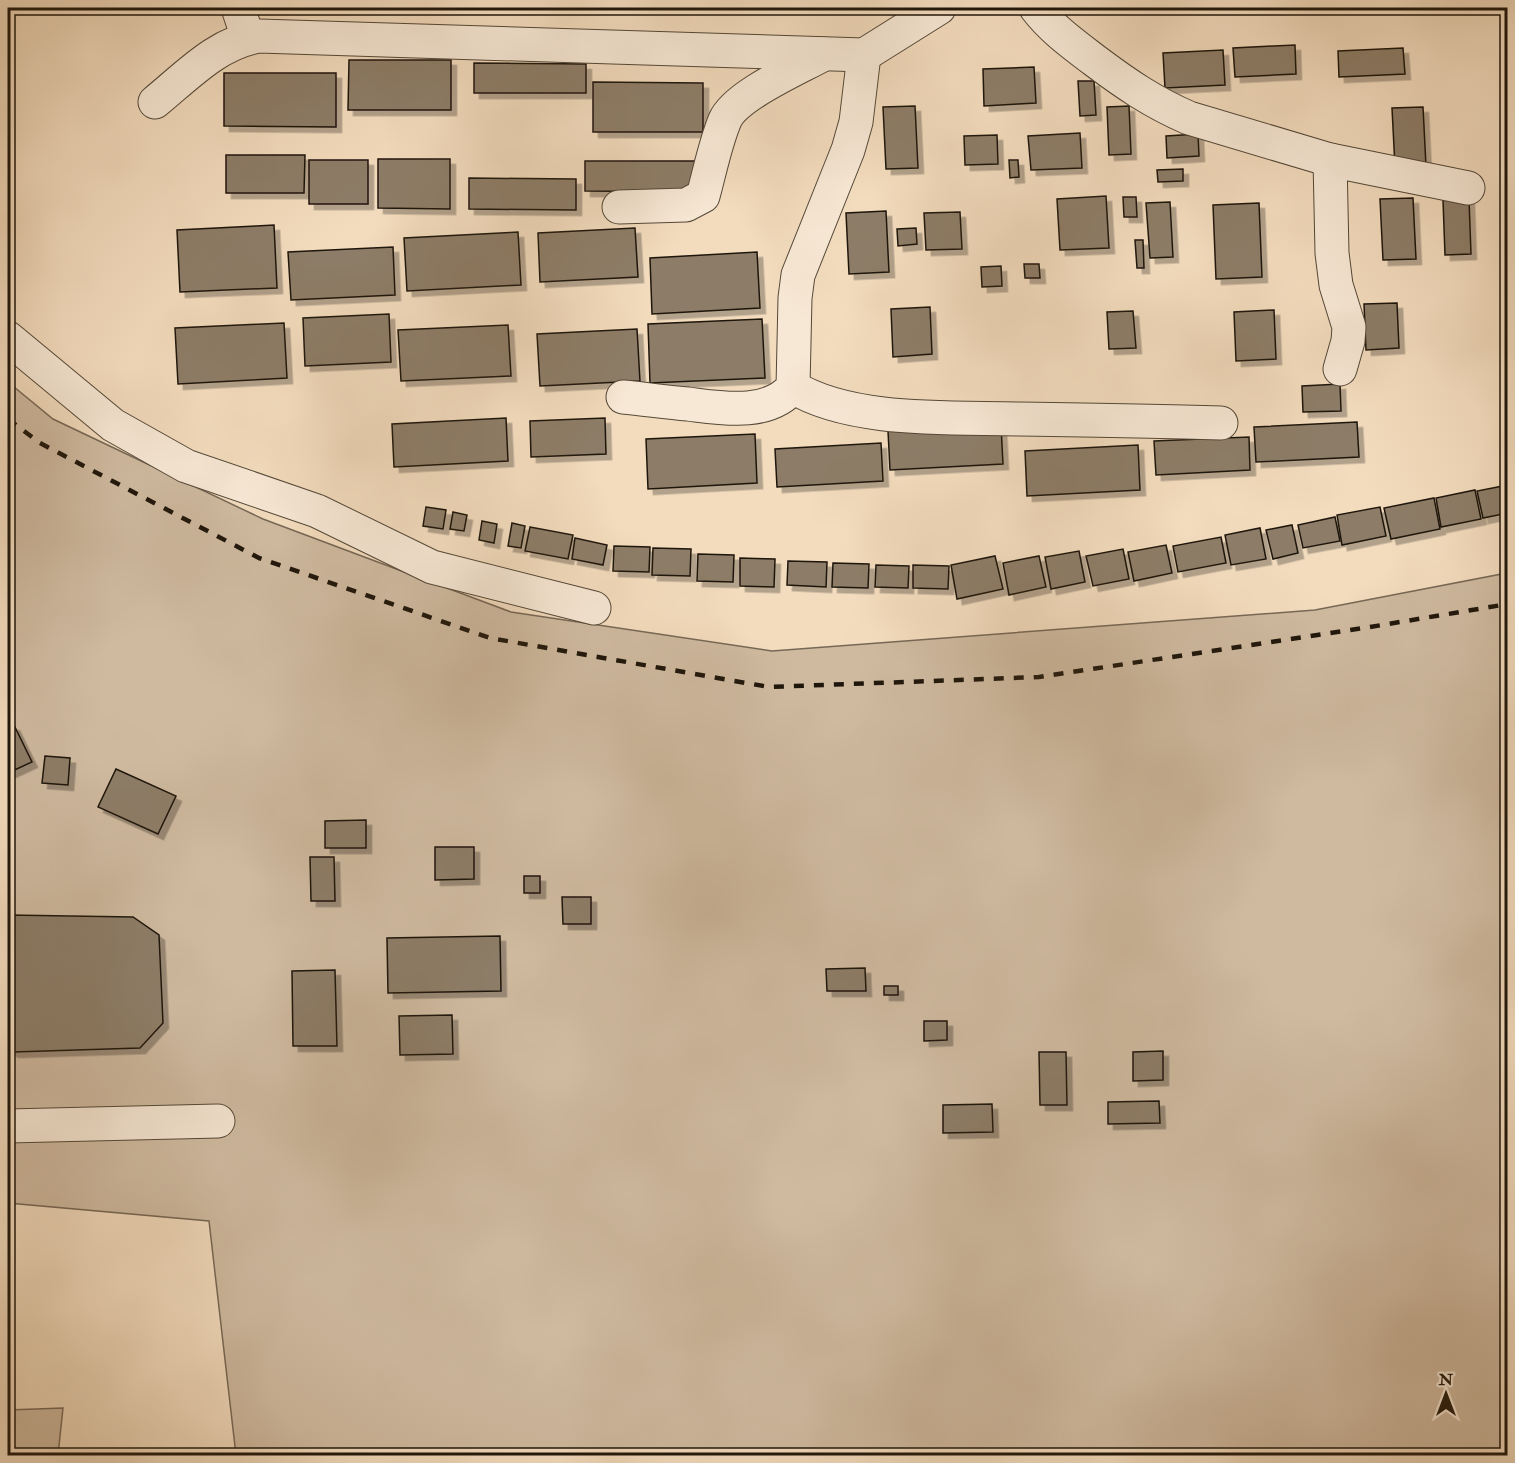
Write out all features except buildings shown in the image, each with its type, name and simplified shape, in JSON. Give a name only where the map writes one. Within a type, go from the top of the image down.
[{"type":"street","points":[[238,8],[248,38]]},
{"type":"street","points":[[155,102],[218,51],[248,38],[271,36],[864,55],[939,8]]},
{"type":"street","points":[[1036,8],[1059,34],[1139,93],[1189,118],[1329,160],[1468,188]]},
{"type":"street","points":[[619,207],[686,206],[703,196],[725,119],[735,106],[751,94],[826,53]]},
{"type":"street","points":[[623,397],[735,409],[759,406],[777,400],[793,387],[795,298],[798,275],[848,150],[856,122],[864,55]]},
{"type":"street","points":[[1329,160],[1332,253],[1336,285],[1349,327],[1348,341],[1340,369]]},
{"type":"street","points":[[8,338],[113,425],[186,466],[317,511],[432,567],[594,608]]},
{"type":"street","points":[[793,387],[823,402],[901,416],[1221,423]]},
{"type":"street","points":[[8,1126],[218,1121]]},
{"type":"shaded area","points":[[8,382],[53,419],[263,519],[511,612],[772,651],[1315,610],[1507,573],[1507,1455],[236,1455],[209,1221],[8,1203]]},
{"type":"shaded area","points":[[63,1408],[58,1455],[8,1455],[8,1410]]},
{"type":"railway","points":[[8,419],[40,443],[259,558],[490,638],[769,687],[1039,677],[1508,604]]}]
